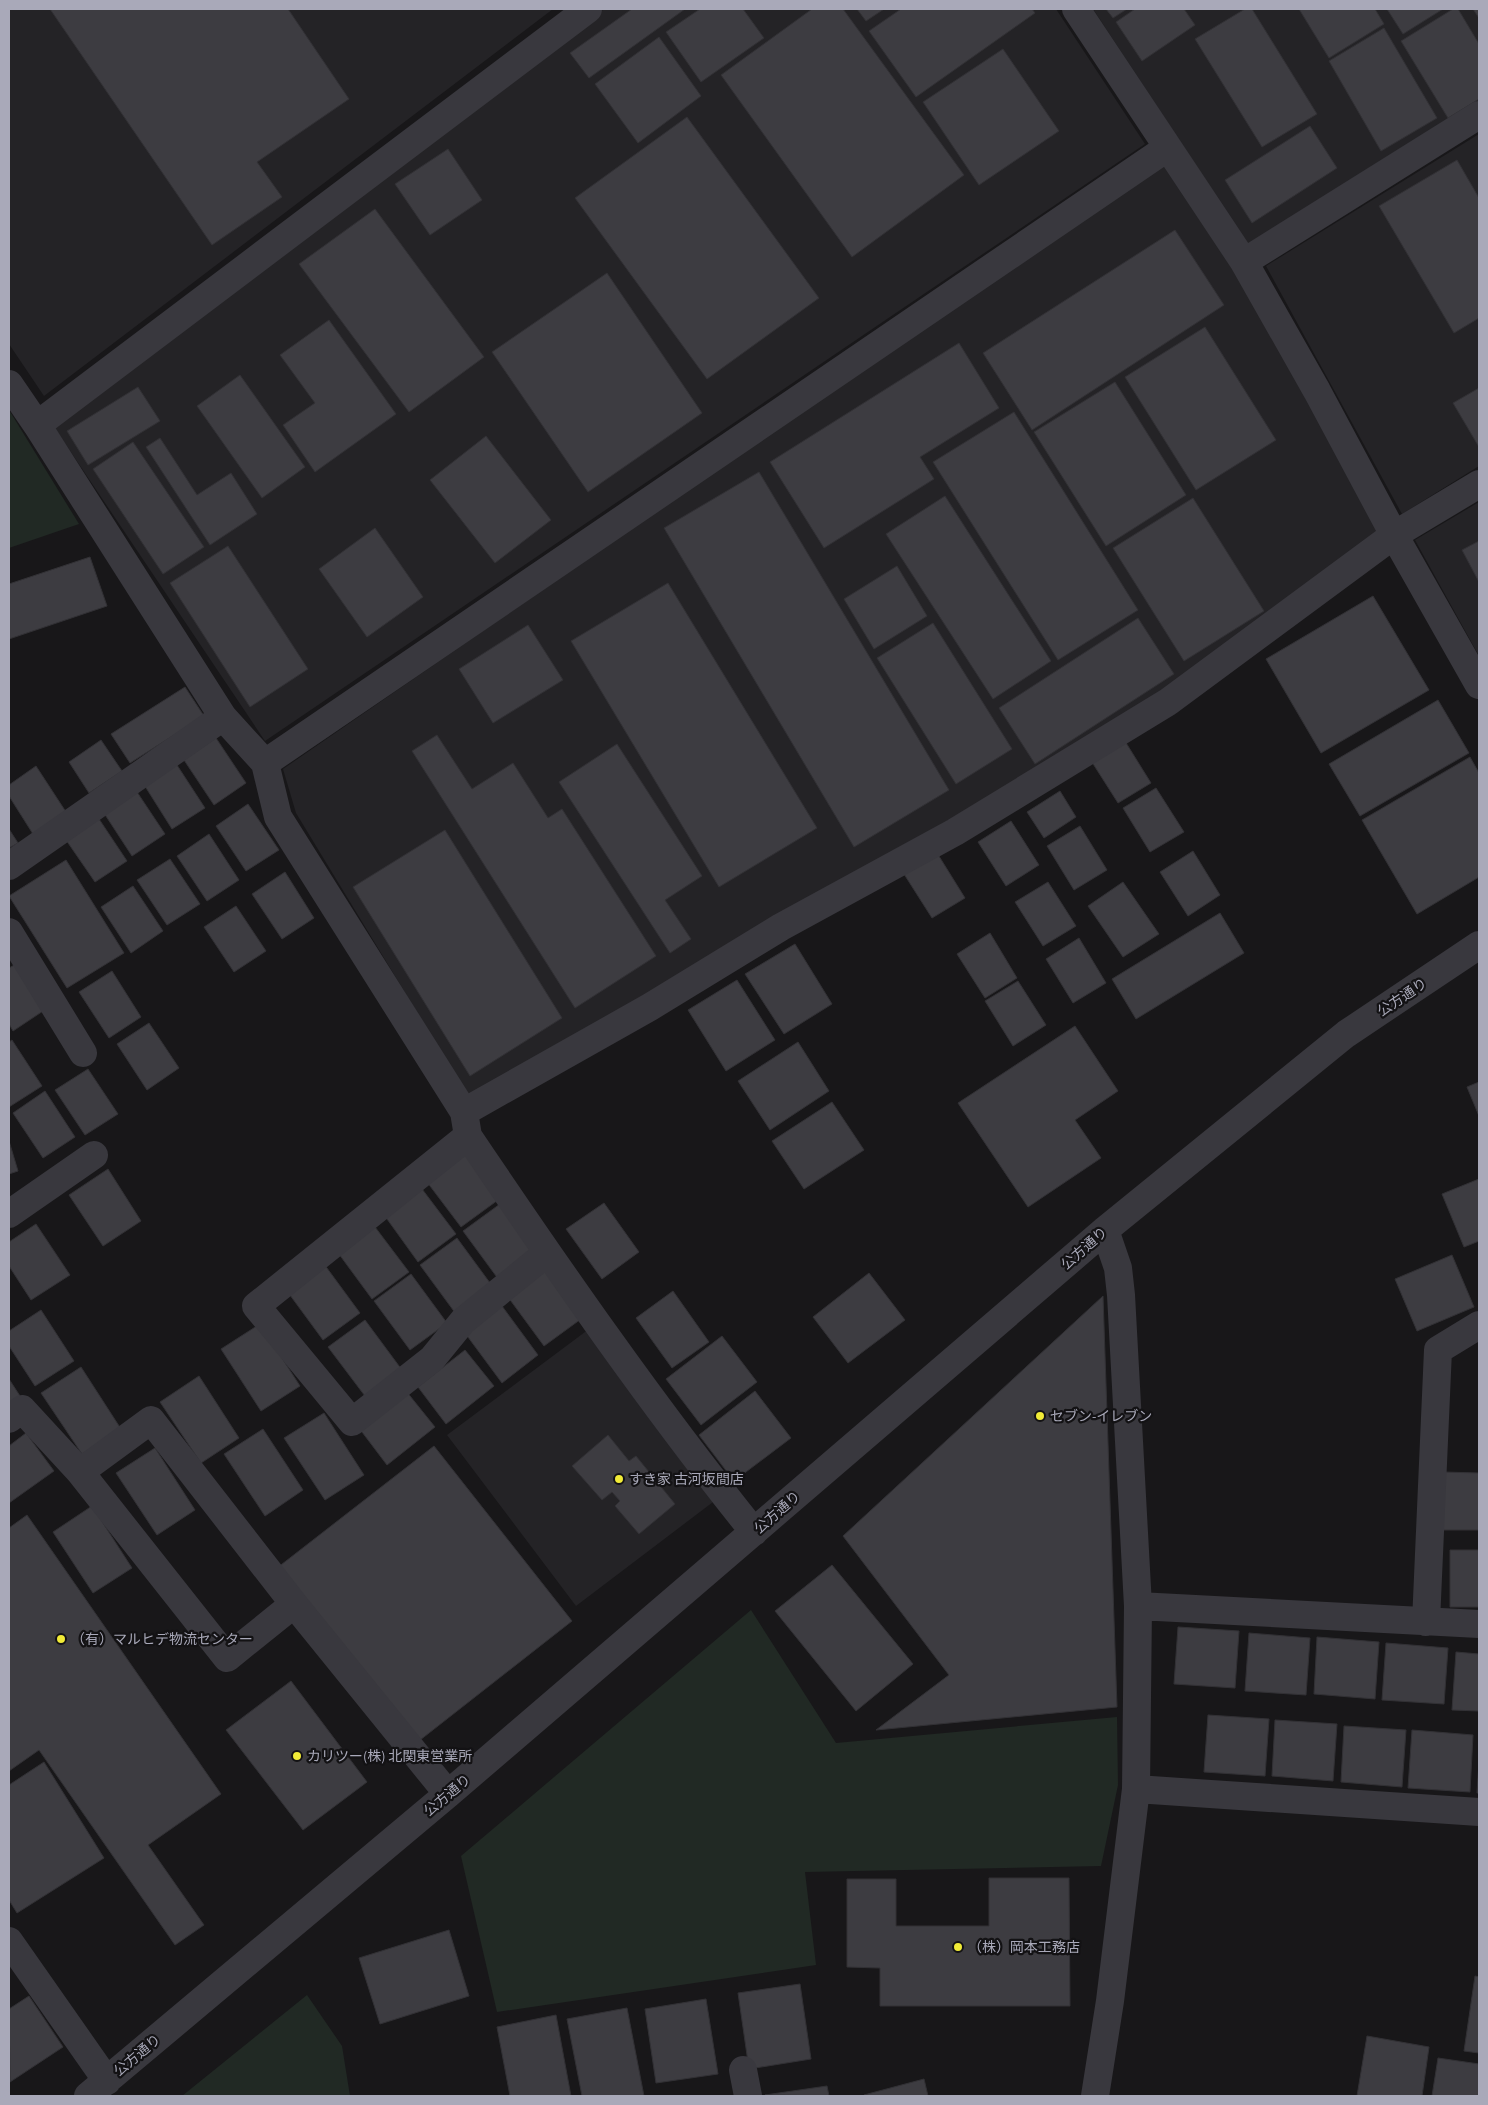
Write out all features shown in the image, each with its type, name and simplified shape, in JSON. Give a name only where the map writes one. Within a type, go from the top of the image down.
[{"type":"street","points":[[37,425],[588,9]]},
{"type":"street","points":[[1076,9],[1244,262],[1317,391],[1394,536],[1479,685]]},
{"type":"street","points":[[1244,262],[1479,115]]},
{"type":"street","points":[[265,762],[1167,148]]},
{"type":"street","points":[[9,384],[223,717],[265,762],[278,817],[547,1253],[624,1362],[754,1532]]},
{"type":"street","points":[[547,1253],[463,1322],[432,1359],[352,1422],[256,1306],[466,1124],[650,1007],[781,927],[955,832],[1168,702],[1394,536],[1479,484]]},
{"type":"street","points":[[9,866],[223,717]]},
{"type":"street","points":[[9,932],[83,1053]]},
{"type":"street","name":"公方通り","points":[[97,2089],[448,1794],[1105,1230],[1346,1034],[1479,945]]},
{"type":"street","points":[[9,1214],[94,1155]]},
{"type":"street","points":[[1095,2096],[1110,2001],[1136,1789],[1138,1606],[1121,1296],[1118,1268],[1105,1230]]},
{"type":"street","points":[[1426,1622],[1438,1350],[1479,1325]]},
{"type":"street","points":[[9,1418],[22,1409],[80,1472],[227,1658],[294,1604]]},
{"type":"street","points":[[80,1472],[151,1420],[294,1604],[448,1794]]},
{"type":"street","points":[[1138,1606],[1479,1624]]},
{"type":"street","points":[[1136,1789],[1479,1812]]},
{"type":"street","points":[[9,1941],[97,2089]]},
{"type":"shaded area","points":[[9,9],[553,9],[44,396],[9,344]]},
{"type":"shaded area","points":[[604,9],[1056,9],[1145,144],[265,741],[54,427]]},
{"type":"shaded area","points":[[1093,9],[1479,9],[1479,102],[1249,246]]},
{"type":"shaded area","points":[[1479,134],[1479,466],[1402,514],[1266,266]]},
{"type":"shaded area","points":[[1165,160],[1237,265],[1384,533],[1159,698],[469,1098],[296,813],[283,769]]},
{"type":"shaded area","points":[[9,410],[79,524],[9,548]]},
{"type":"shaded area","points":[[1479,502],[1479,656],[1415,540]]},
{"type":"shaded area","points":[[589,1329],[717,1499],[576,1606],[447,1435]]},
{"type":"shaded area","points":[[751,1610],[836,1743],[1117,1717],[1118,1785],[1101,1866],[805,1872],[816,1965],[497,2012],[461,1856]]},
{"type":"shaded area","points":[[307,1995],[342,2046],[350,2096],[182,2096]]},
{"type":"building","points":[[50,9],[288,9],[349,99],[257,162],[282,197],[212,245]]},
{"type":"building","points":[[632,9],[685,9],[589,78],[570,53]]},
{"type":"building","points":[[700,9],[743,9],[764,38],[701,82],[666,32]]},
{"type":"building","points":[[812,9],[843,9],[964,175],[852,257],[721,75]]},
{"type":"building","points":[[857,9],[884,9],[866,21]]},
{"type":"building","points":[[901,9],[1032,9],[1035,13],[916,97],[869,31]]},
{"type":"building","points":[[1106,9],[1127,9],[1113,18]]},
{"type":"building","points":[[1135,9],[1184,9],[1195,25],[1142,61],[1116,22]]},
{"type":"building","points":[[1245,9],[1252,9],[1317,114],[1262,147],[1195,39]]},
{"type":"building","points":[[1299,9],[1375,9],[1384,24],[1329,58]]},
{"type":"building","points":[[1387,9],[1443,9],[1403,34]]},
{"type":"building","points":[[1453,9],[1458,9],[1479,44],[1479,99],[1448,118],[1401,41]]},
{"type":"building","points":[[1473,9],[1479,9],[1479,18]]},
{"type":"building","points":[[1384,28],[1437,118],[1381,151],[1329,61]]},
{"type":"building","points":[[659,37],[701,96],[638,143],[595,84]]},
{"type":"building","points":[[1003,49],[1059,131],[979,185],[923,102]]},
{"type":"building","points":[[687,117],[819,298],[707,379],[575,198]]},
{"type":"building","points":[[1310,126],[1337,168],[1252,223],[1225,180]]},
{"type":"building","points":[[448,149],[482,200],[430,235],[395,184]]},
{"type":"building","points":[[1457,160],[1479,198],[1479,318],[1454,333],[1379,206]]},
{"type":"building","points":[[375,209],[484,357],[409,412],[299,264]]},
{"type":"building","points":[[1175,230],[1224,305],[1032,430],[983,353]]},
{"type":"building","points":[[607,273],[702,413],[588,492],[492,352]]},
{"type":"building","points":[[329,320],[396,414],[315,472],[283,425],[315,403],[280,355]]},
{"type":"building","points":[[1205,327],[1276,440],[1196,490],[1125,377]]},
{"type":"building","points":[[959,343],[999,408],[920,457],[934,479],[824,548],[770,462]]},
{"type":"building","points":[[240,375],[305,467],[262,498],[197,406]]},
{"type":"building","points":[[1115,382],[1186,495],[1106,546],[1034,432]]},
{"type":"building","points":[[138,387],[160,421],[88,465],[67,431]]},
{"type":"building","points":[[1479,388],[1479,447],[1453,403]]},
{"type":"building","points":[[1014,412],[1138,610],[1058,660],[933,462]]},
{"type":"building","points":[[486,436],[551,520],[495,563],[430,480]]},
{"type":"building","points":[[160,438],[197,495],[231,473],[257,514],[210,545],[146,447]]},
{"type":"building","points":[[133,442],[204,547],[163,574],[93,469]]},
{"type":"building","points":[[759,472],[949,790],[854,847],[664,528]]},
{"type":"building","points":[[945,496],[1051,661],[993,699],[886,534]]},
{"type":"building","points":[[1193,498],[1264,611],[1184,661],[1113,548]]},
{"type":"building","points":[[375,528],[423,597],[367,637],[319,569]]},
{"type":"building","points":[[1479,541],[1479,582],[1462,550]]},
{"type":"building","points":[[228,546],[308,669],[250,707],[170,583]]},
{"type":"building","points":[[90,557],[107,606],[9,639],[9,584]]},
{"type":"building","points":[[897,566],[927,616],[874,649],[844,599]]},
{"type":"building","points":[[668,583],[817,828],[719,887],[571,641]]},
{"type":"building","points":[[1373,596],[1429,690],[1321,753],[1266,659]]},
{"type":"building","points":[[1138,618],[1174,674],[1035,764],[999,708]]},
{"type":"building","points":[[933,623],[1012,749],[956,784],[877,658]]},
{"type":"building","points":[[528,625],[563,680],[493,723],[459,669]]},
{"type":"building","points":[[185,687],[204,716],[130,763],[111,734]]},
{"type":"building","points":[[1438,700],[1469,753],[1360,816],[1329,764]]},
{"type":"building","points":[[437,735],[472,789],[513,763],[548,818],[562,809],[656,956],[575,1008],[412,751]]},
{"type":"building","points":[[216,738],[246,783],[214,805],[184,760]]},
{"type":"building","points":[[1123,738],[1151,783],[1118,803],[1090,759]]},
{"type":"building","points":[[101,740],[122,771],[89,793],[69,762]]},
{"type":"building","points":[[617,744],[702,876],[665,900],[691,939],[670,953],[559,782]]},
{"type":"building","points":[[1470,757],[1479,773],[1479,877],[1417,914],[1362,820]]},
{"type":"building","points":[[175,762],[205,808],[172,829],[143,783]]},
{"type":"building","points":[[36,766],[66,812],[33,834],[9,796],[9,785]]},
{"type":"building","points":[[1156,788],[1184,832],[1150,852],[1123,808]]},
{"type":"building","points":[[135,789],[165,834],[132,856],[102,810]]},
{"type":"building","points":[[1060,791],[1076,817],[1044,838],[1027,812]]},
{"type":"building","points":[[248,804],[279,850],[246,871],[216,826]]},
{"type":"building","points":[[97,816],[127,861],[95,882],[64,837]]},
{"type":"building","points":[[1011,821],[1039,865],[1006,886],[978,842]]},
{"type":"building","points":[[1080,826],[1107,870],[1074,890],[1047,846]]},
{"type":"building","points":[[9,829],[18,843],[9,848]]},
{"type":"building","points":[[445,830],[562,1018],[470,1076],[353,887]]},
{"type":"building","points":[[209,834],[239,880],[207,901],[177,856]]},
{"type":"building","points":[[1193,851],[1220,895],[1188,916],[1160,872]]},
{"type":"building","points":[[937,853],[965,898],[932,918],[904,874]]},
{"type":"building","points":[[170,859],[200,904],[167,925],[137,880]]},
{"type":"building","points":[[66,860],[124,953],[67,988],[9,896]]},
{"type":"building","points":[[285,872],[314,918],[282,939],[252,894]]},
{"type":"building","points":[[1048,882],[1076,926],[1043,946],[1015,902]]},
{"type":"building","points":[[1123,882],[1159,934],[1123,957],[1088,906]]},
{"type":"building","points":[[133,886],[163,931],[131,953],[101,907]]},
{"type":"building","points":[[236,906],[266,951],[234,972],[204,927]]},
{"type":"building","points":[[1220,913],[1244,953],[1136,1019],[1112,979]]},
{"type":"building","points":[[990,933],[1017,978],[985,998],[957,954]]},
{"type":"building","points":[[1079,938],[1106,983],[1073,1003],[1046,959]]},
{"type":"building","points":[[795,944],[832,1004],[784,1034],[745,974]]},
{"type":"building","points":[[16,964],[46,1009],[13,1031],[9,1024],[9,968]]},
{"type":"building","points":[[112,971],[141,1017],[109,1038],[79,992]]},
{"type":"building","points":[[737,980],[775,1040],[726,1071],[688,1010]]},
{"type":"building","points":[[1018,981],[1046,1025],[1013,1046],[985,1001]]},
{"type":"building","points":[[149,1023],[179,1068],[147,1090],[117,1044]]},
{"type":"building","points":[[1075,1026],[1118,1091],[1075,1120],[1101,1158],[1028,1207],[958,1103]]},
{"type":"building","points":[[12,1040],[42,1086],[9,1107],[9,1042]]},
{"type":"building","points":[[798,1042],[829,1091],[770,1130],[738,1081]]},
{"type":"building","points":[[88,1069],[118,1114],[85,1135],[55,1090]]},
{"type":"building","points":[[1479,1082],[1479,1116],[1467,1087]]},
{"type":"building","points":[[45,1091],[75,1137],[43,1158],[13,1113]]},
{"type":"building","points":[[832,1102],[864,1150],[804,1189],[772,1141]]},
{"type":"building","points":[[9,1141],[18,1171],[9,1174]]},
{"type":"building","points":[[462,1150],[498,1200],[461,1227],[424,1178]]},
{"type":"building","points":[[108,1169],[141,1221],[103,1246],[69,1195]]},
{"type":"building","points":[[1479,1179],[1479,1241],[1464,1247],[1442,1194]]},
{"type":"building","points":[[419,1185],[456,1234],[418,1262],[382,1212]]},
{"type":"building","points":[[604,1203],[639,1252],[602,1279],[566,1229]]},
{"type":"building","points":[[500,1204],[536,1253],[499,1280],[463,1231]]},
{"type":"building","points":[[372,1223],[409,1272],[372,1299],[336,1250]]},
{"type":"building","points":[[36,1224],[70,1275],[31,1300],[9,1266],[9,1242]]},
{"type":"building","points":[[457,1238],[493,1287],[456,1314],[420,1265]]},
{"type":"building","points":[[1452,1255],[1474,1307],[1417,1331],[1395,1279]]},
{"type":"building","points":[[324,1264],[360,1313],[323,1340],[287,1291]]},
{"type":"building","points":[[545,1270],[581,1319],[544,1346],[508,1297]]},
{"type":"building","points":[[869,1273],[905,1320],[848,1363],[813,1317]]},
{"type":"building","points":[[411,1274],[447,1323],[410,1350],[374,1301]]},
{"type":"building","points":[[673,1291],[709,1342],[672,1368],[636,1318]]},
{"type":"building","name":"セブン-イレブン","points":[[1103,1296],[1117,1707],[876,1730],[949,1675],[843,1536]]},
{"type":"building","points":[[502,1306],[538,1355],[502,1383],[465,1333]]},
{"type":"building","points":[[41,1310],[74,1361],[35,1386],[9,1346],[9,1331]]},
{"type":"building","points":[[365,1320],[402,1370],[365,1396],[328,1347]]},
{"type":"building","points":[[260,1324],[300,1386],[261,1411],[221,1349]]},
{"type":"building","points":[[722,1336],[757,1382],[701,1425],[666,1379]]},
{"type":"building","points":[[465,1350],[494,1386],[446,1424],[418,1387]]},
{"type":"building","points":[[81,1367],[121,1429],[82,1454],[41,1393]]},
{"type":"building","points":[[199,1376],[239,1438],[201,1463],[160,1402]]},
{"type":"building","points":[[9,1379],[20,1396],[9,1404]]},
{"type":"building","points":[[406,1391],[435,1427],[387,1465],[359,1428]]},
{"type":"building","points":[[755,1391],[791,1438],[734,1481],[699,1435]]},
{"type":"building","points":[[324,1413],[364,1475],[325,1500],[284,1438]]},
{"type":"building","points":[[263,1429],[303,1490],[265,1516],[224,1454]]},
{"type":"building","points":[[26,1433],[54,1471],[9,1503],[9,1446]]},
{"type":"building","name":"すき家 古河坂間店","points":[[608,1435],[629,1461],[636,1456],[675,1504],[639,1534],[615,1506],[620,1501],[612,1492],[602,1500],[572,1466]]},
{"type":"building","points":[[434,1446],[572,1621],[415,1744],[277,1568]]},
{"type":"building","points":[[155,1448],[195,1510],[157,1535],[116,1473]]},
{"type":"building","points":[[1443,1472],[1479,1473],[1479,1530],[1443,1530]]},
{"type":"building","points":[[92,1506],[132,1568],[93,1593],[53,1532]]},
{"type":"building","name":"（有）マルヒデ物流センター","points":[[27,1515],[221,1794],[148,1845],[204,1925],[175,1945],[39,1750],[9,1771],[9,1528]]},
{"type":"building","points":[[1450,1550],[1479,1550],[1479,1607],[1450,1607]]},
{"type":"building","points":[[832,1565],[913,1664],[856,1711],[775,1611]]},
{"type":"building","points":[[1178,1627],[1239,1631],[1235,1688],[1174,1684]]},
{"type":"building","points":[[1249,1633],[1310,1638],[1306,1695],[1245,1691]]},
{"type":"building","points":[[1317,1637],[1379,1642],[1375,1699],[1314,1694]]},
{"type":"building","points":[[1386,1643],[1448,1648],[1444,1704],[1382,1700]]},
{"type":"building","points":[[1456,1652],[1479,1654],[1479,1711],[1452,1710]]},
{"type":"building","name":"カリツー(株) 北関東営業所","points":[[291,1681],[367,1782],[303,1830],[226,1730]]},
{"type":"building","points":[[1208,1715],[1269,1719],[1265,1776],[1204,1772]]},
{"type":"building","points":[[1275,1720],[1337,1724],[1333,1781],[1272,1776]]},
{"type":"building","points":[[1344,1726],[1406,1730],[1402,1787],[1341,1782]]},
{"type":"building","points":[[1412,1730],[1473,1735],[1470,1792],[1408,1788]]},
{"type":"building","points":[[44,1762],[104,1858],[17,1913],[9,1900],[9,1785]]},
{"type":"building","points":[[1479,1762],[1479,1793],[1477,1793]]},
{"type":"building","name":"（株）岡本工務店","points":[[989,1878],[1069,1878],[1070,2006],[880,2006],[880,1968],[847,1967],[847,1879],[896,1879],[896,1926],[989,1926]]},
{"type":"building","points":[[449,1930],[469,1996],[380,2024],[359,1958]]},
{"type":"building","points":[[1475,1976],[1479,1977],[1479,2053],[1464,2051]]},
{"type":"building","points":[[800,1984],[811,2059],[749,2069],[738,1993]]},
{"type":"building","points":[[29,1996],[63,2047],[10,2082],[9,2009]]},
{"type":"building","points":[[706,1999],[718,2074],[656,2083],[645,2009]]},
{"type":"building","points":[[627,2008],[644,2096],[582,2096],[567,2019]]},
{"type":"building","points":[[556,2015],[571,2096],[510,2096],[497,2027]]},
{"type":"building","points":[[1367,2036],[1429,2047],[1422,2096],[1357,2096]]},
{"type":"building","points":[[1438,2058],[1479,2064],[1479,2096],[1432,2096]]},
{"type":"building","points":[[924,2079],[928,2096],[864,2096],[864,2095]]},
{"type":"building","points":[[827,2086],[829,2096],[765,2095]]},
{"type":"place","name":"セブン-イレブン","points":[[1040,1416]]},
{"type":"place","name":"すき家 古河坂間店","points":[[619,1479]]},
{"type":"place","name":"（有）マルヒデ物流センター","points":[[61,1639]]},
{"type":"place","name":"カリツー(株) 北関東営業所","points":[[297,1756]]},
{"type":"place","name":"（株）岡本工務店","points":[[958,1947]]}]
